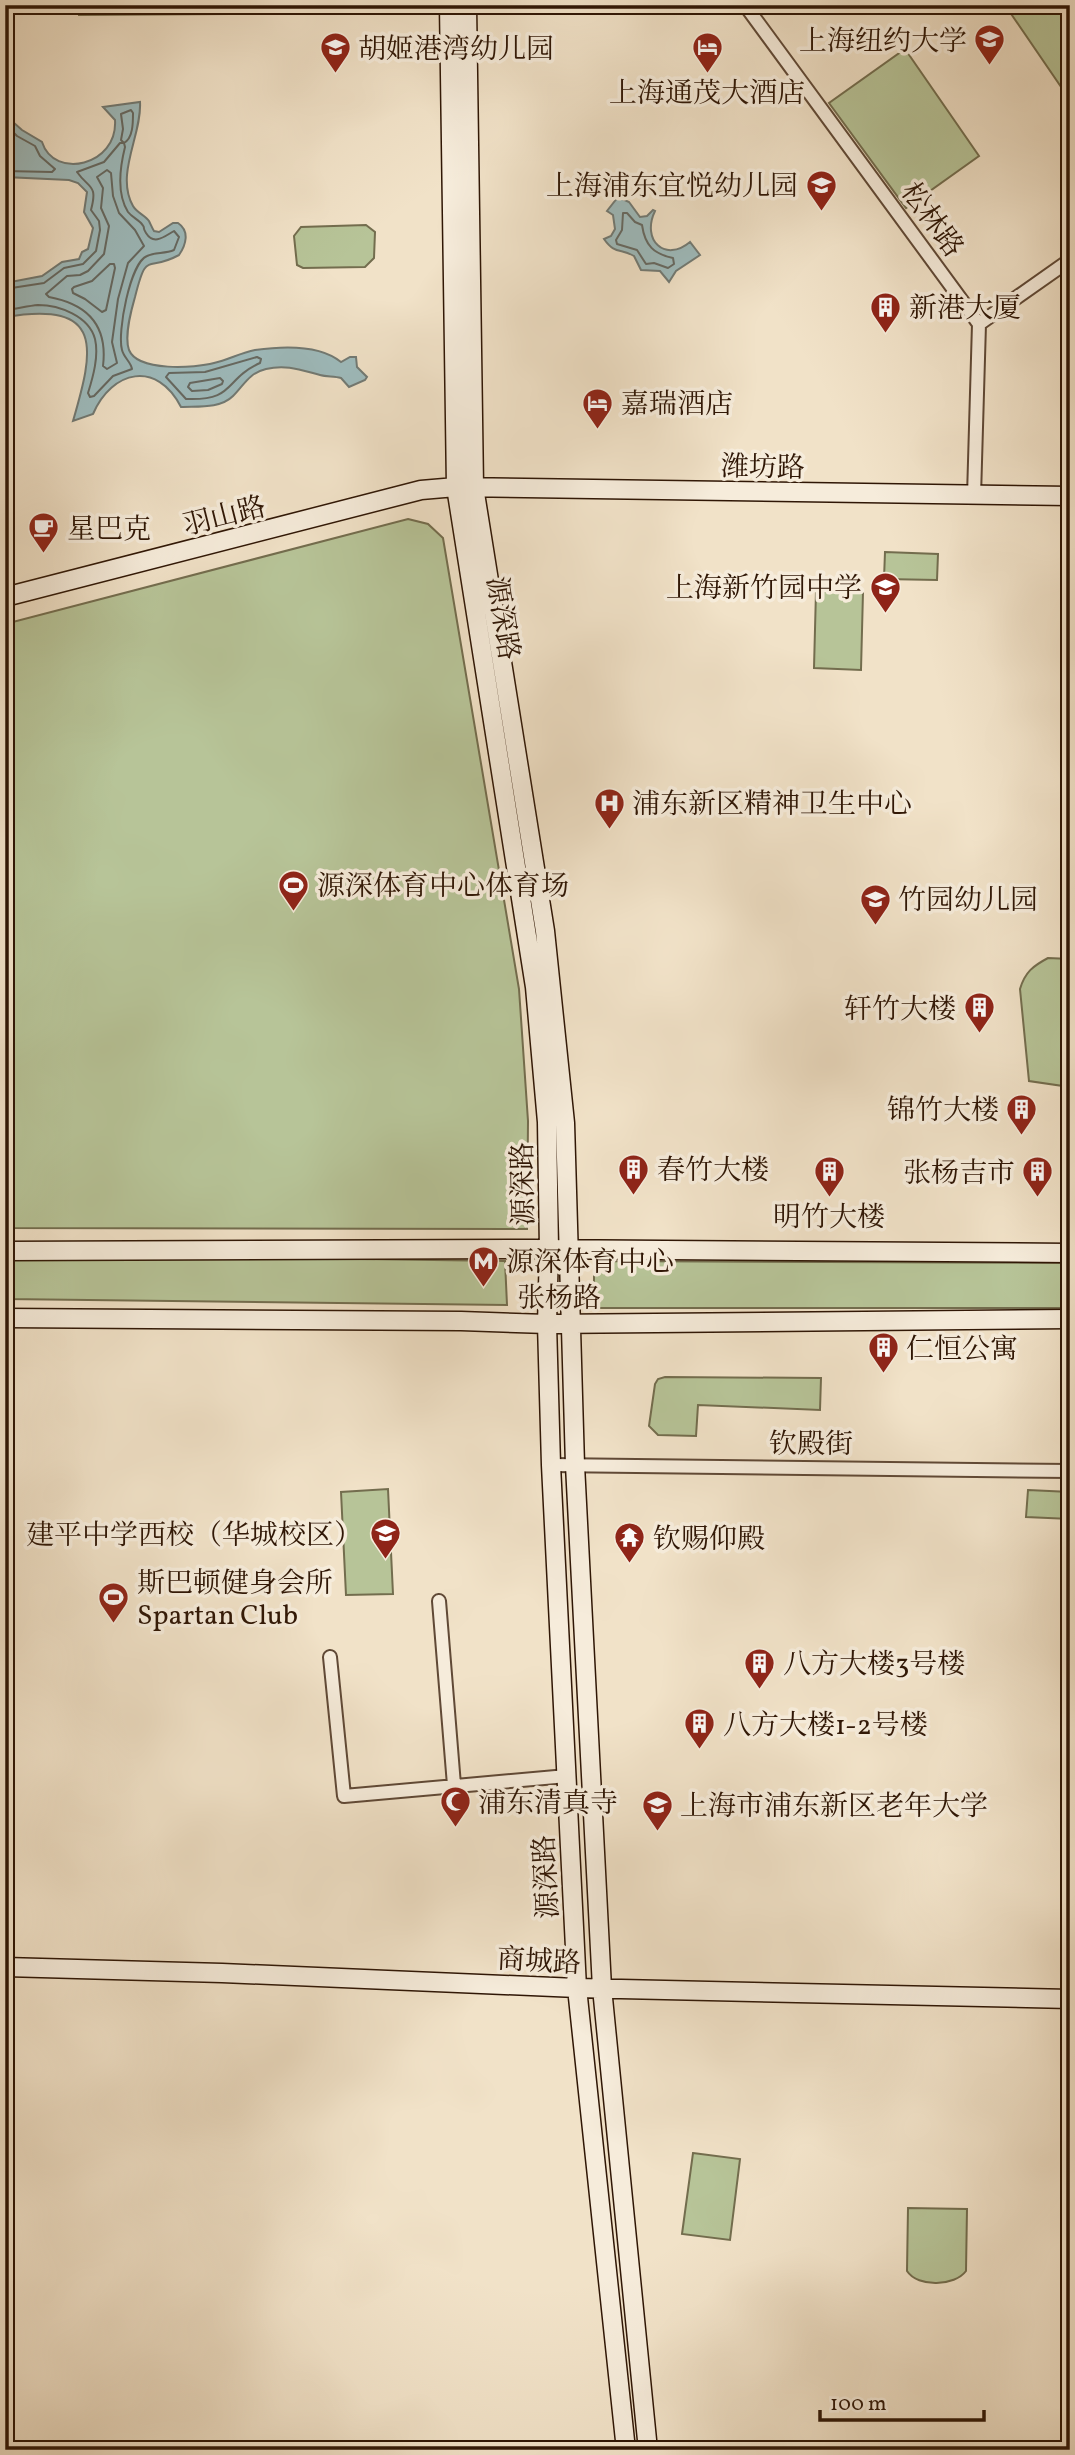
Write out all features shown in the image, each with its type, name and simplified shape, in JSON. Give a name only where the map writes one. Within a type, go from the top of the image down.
[{"type":"main road","name":"源深路","points":[[449,5],[465,487],[535,987],[547,1122],[547,1324],[551,1465],[577,1988],[626,2450]]},
{"type":"main road","name":"源深路","points":[[467,5],[465,487],[545,931],[565,1124],[575,1465],[602,1988],[648,2450]]},
{"type":"main road","name":"潍坊路","points":[[465,487],[1070,496]]},
{"type":"main road","name":"羽山路","points":[[5,597],[421,490],[465,487]]},
{"type":"main road","name":"张杨路","points":[[5,1251],[1070,1253]]},
{"type":"main road","name":"张杨路","points":[[5,1318],[547,1324],[1070,1319]]},
{"type":"main road","name":"商城路","points":[[5,1967],[577,1988],[1070,1999]]},
{"type":"street","name":"松林路","points":[[745,5],[979,324]]},
{"type":"street","points":[[974,496],[979,324],[1070,260]]},
{"type":"street","name":"钦殿街","points":[[551,1465],[1070,1471]]},
{"type":"street","points":[[439,1601],[454,1785]]},
{"type":"street","points":[[330,1657],[344,1796],[567,1776]]},
{"type":"green space","points":[[79,5],[228,5],[228,14],[79,15]]},
{"type":"green space","points":[[335,5],[375,5],[375,10],[336,11]]},
{"type":"green space","points":[[1005,5],[1064,5],[1070,14],[1070,100]]},
{"type":"green space","points":[[905,49],[979,156],[906,208],[829,103]]},
{"type":"green space","points":[[366,225],[375,232],[374,258],[365,267],[303,268],[297,265],[294,236],[301,227]]},
{"type":"green space","name":"源深体育中心","points":[[408,519],[428,524],[443,538],[519,989],[528,1121],[527,1229],[5,1228],[5,624]]},
{"type":"green space","points":[[885,552],[938,554],[937,580],[884,579]]},
{"type":"green space","points":[[816,591],[863,592],[861,670],[814,668]]},
{"type":"green space","points":[[1048,958],[1070,959],[1070,1087],[1029,1081],[1020,989],[1030,970]]},
{"type":"green space","points":[[5,1254],[505,1261],[507,1305],[5,1299]]},
{"type":"green space","points":[[594,1261],[1070,1263],[1070,1308],[594,1308]]},
{"type":"green space","points":[[821,1378],[820,1410],[698,1405],[696,1436],[658,1435],[649,1426],[655,1384],[658,1379]]},
{"type":"green space","points":[[388,1489],[393,1594],[346,1595],[341,1492]]},
{"type":"green space","points":[[1028,1490],[1070,1492],[1070,1519],[1026,1517]]},
{"type":"green space","points":[[693,2153],[740,2159],[730,2240],[682,2234]]},
{"type":"green space","points":[[908,2208],[967,2209],[966,2271],[961,2276],[936,2283],[919,2280],[907,2271]]},
{"type":"water","points":[[140,102],[140,115],[128,168],[128,194],[133,206],[147,219],[154,231],[159,232],[173,223],[178,223],[182,226],[186,238],[179,255],[149,265],[142,273],[128,331],[129,350],[134,357],[143,362],[168,367],[194,366],[219,362],[255,350],[312,349],[341,362],[356,357],[357,367],[367,377],[365,380],[349,387],[341,378],[293,368],[273,368],[255,373],[233,396],[222,403],[181,407],[160,382],[135,376],[111,388],[93,414],[73,421],[85,372],[87,352],[84,336],[76,323],[61,316],[37,314],[5,317],[5,283],[42,276],[62,262],[79,259],[82,252],[88,249],[93,228],[84,212],[87,192],[78,183],[69,180],[5,177],[5,115],[42,142],[49,154],[59,161],[71,164],[96,157],[107,148],[113,136],[115,120],[103,107]]},
{"type":"water","points":[[618,197],[629,202],[640,217],[655,211],[651,231],[658,245],[672,250],[690,242],[700,255],[676,271],[669,282],[660,271],[641,270],[634,256],[615,249],[604,239],[611,236],[615,229],[613,215],[607,211]]},
{"type":"place","name":"上海纽约大学","points":[[990,67]]},
{"type":"place","name":"胡姬港湾幼儿园","points":[[335,75]]},
{"type":"place","name":"上海通茂大酒店","points":[[707,75]]},
{"type":"place","name":"上海浦东宜悦幼儿园","points":[[821,212]]},
{"type":"place","name":"新港大厦","points":[[886,334]]},
{"type":"place","name":"嘉瑞酒店","points":[[598,430]]},
{"type":"place","name":"星巴克","points":[[44,555]]},
{"type":"place","name":"上海新竹园中学","points":[[885,614]]},
{"type":"place","name":"浦东新区精神卫生中心","points":[[609,830]]},
{"type":"place","name":"源深体育中心体育场","points":[[294,912]]},
{"type":"place","name":"竹园幼儿园","points":[[875,926]]},
{"type":"place","name":"轩竹大楼","points":[[979,1035]]},
{"type":"place","name":"锦竹大楼","points":[[1022,1136]]},
{"type":"place","name":"春竹大楼","points":[[634,1196]]},
{"type":"place","name":"明竹大楼","points":[[829,1199]]},
{"type":"place","name":"张杨吉市","points":[[1038,1199]]},
{"type":"place","name":"源深体育中心","points":[[483,1288]]},
{"type":"place","name":"仁恒公寓","points":[[883,1375]]},
{"type":"place","name":"建平中学西校（华城校区）","points":[[385,1561]]},
{"type":"place","name":"钦赐仰殿","points":[[630,1565]]},
{"type":"place","name":"斯巴顿健身会所 Spartan Club","points":[[114,1625]]},
{"type":"place","name":"八方大楼3号楼","points":[[760,1690]]},
{"type":"place","name":"八方大楼1-2号楼","points":[[700,1751]]},
{"type":"place","name":"浦东清真寺","points":[[455,1829]]},
{"type":"place","name":"上海市浦东新区老年大学","points":[[657,1832]]}]
